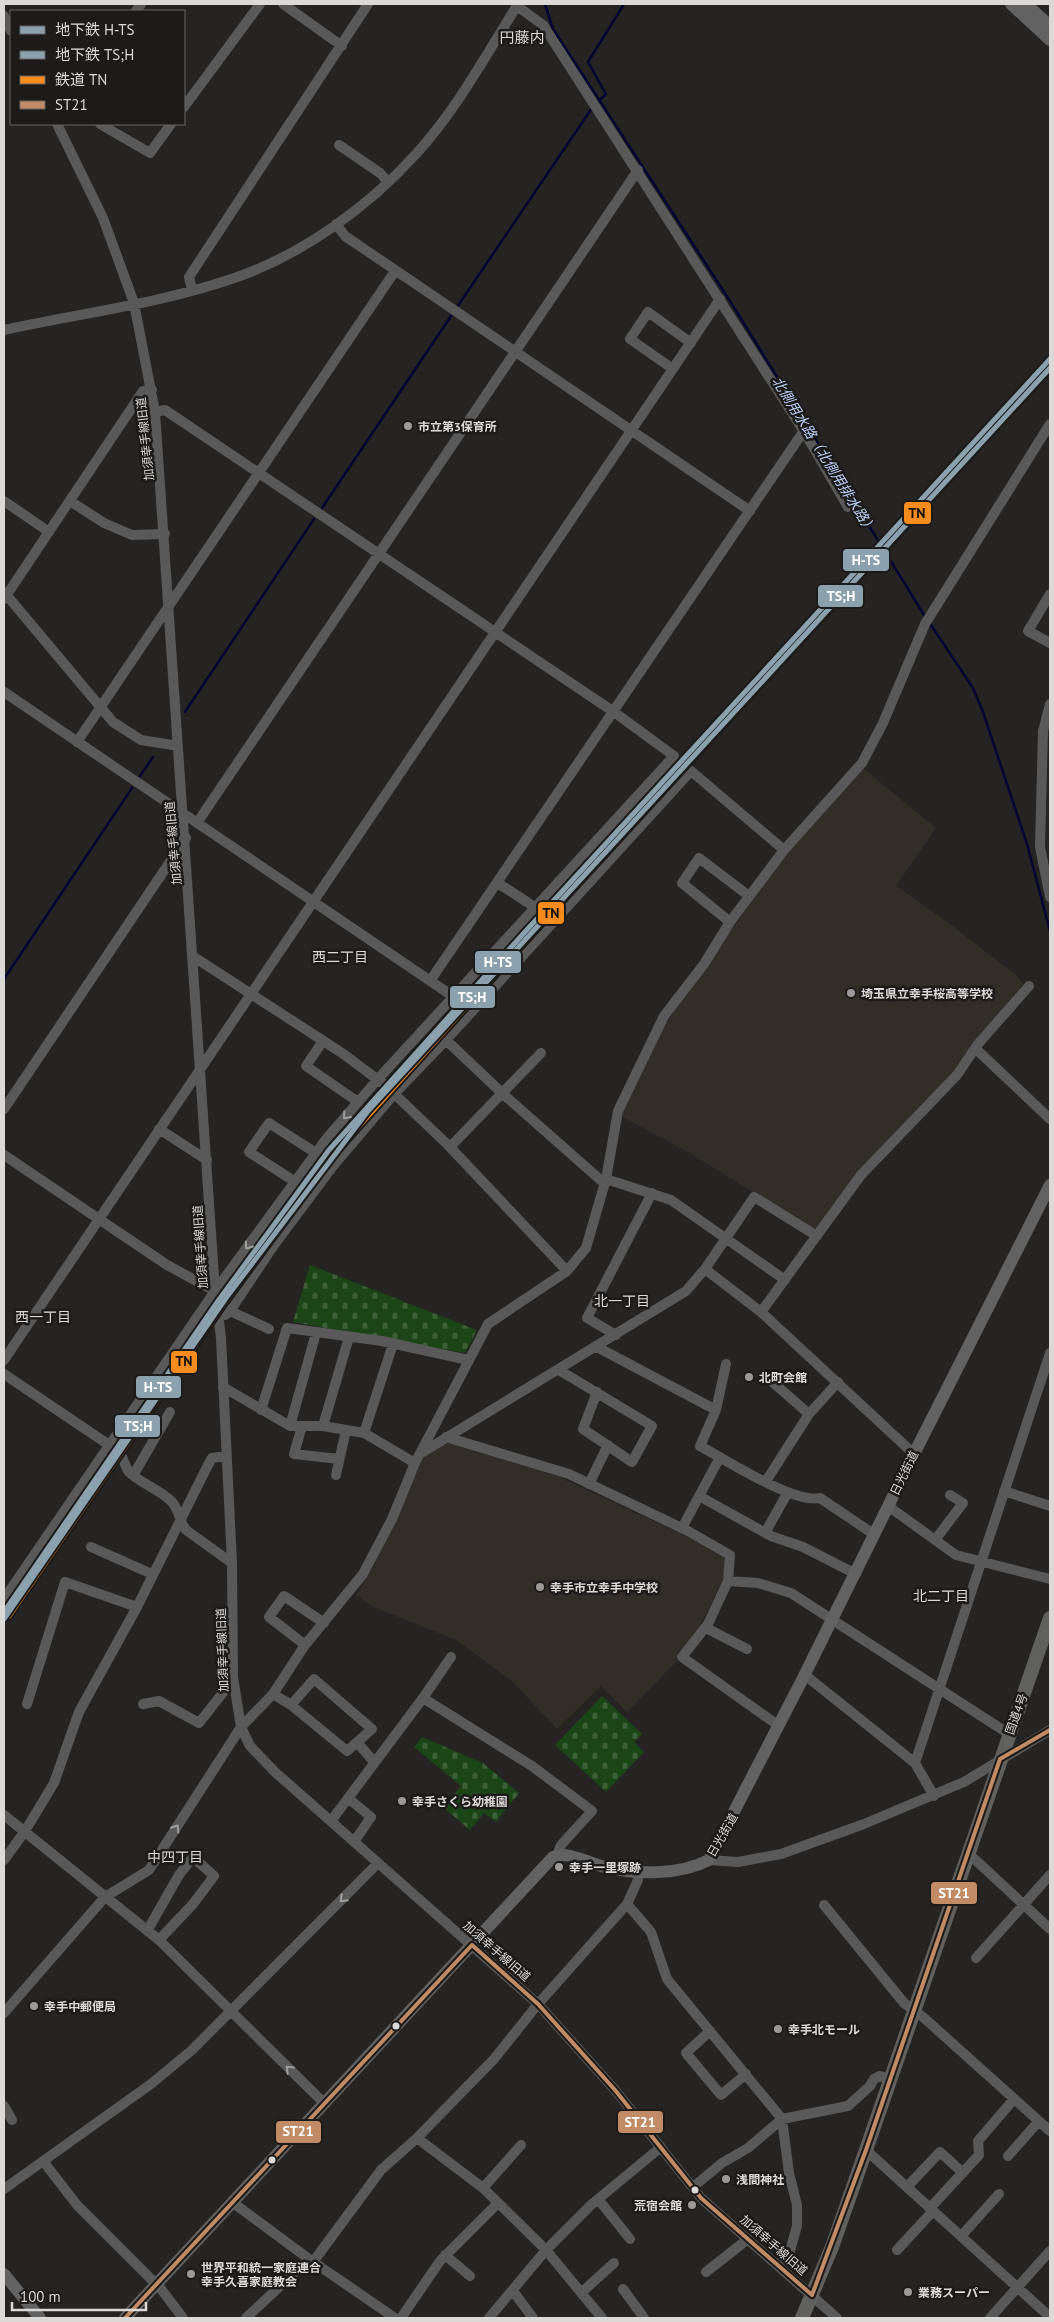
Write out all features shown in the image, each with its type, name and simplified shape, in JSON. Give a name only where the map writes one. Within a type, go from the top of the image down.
[{"type":"highway","name":"国道4号","points":[[802,2318],[866,2150],[1050,1618]]},
{"type":"main road","points":[[1011,4],[1050,26]]},
{"type":"main road","points":[[1026,4],[1032,17],[1050,40]]},
{"type":"main road","name":"日光街道","points":[[557,1855],[606,1868],[639,1871],[667,1871],[689,1868],[709,1860],[805,1675],[914,1454],[1049,1192]]},
{"type":"main road","points":[[125,2318],[472,1945],[515,1896],[557,1855]]},
{"type":"main road","points":[[4,2274],[40,2318]]},
{"type":"street","points":[[185,106],[260,4]]},
{"type":"street","points":[[283,4],[342,46]]},
{"type":"street","points":[[192,290],[189,278],[368,4]]},
{"type":"street","points":[[4,330],[192,290],[249,272],[305,244],[336,224],[388,182],[416,154],[455,104],[518,5],[542,25],[638,170],[805,433],[848,507]]},
{"type":"street","name":"加須幸手線旧道","points":[[58,125],[103,218],[134,303],[155,412],[170,603],[182,812],[186,838],[216,1291],[220,1320],[232,1563],[233,1680],[241,1727],[250,1746],[275,1772],[377,1864],[538,2004],[616,2090],[701,2198],[837,2318]]},
{"type":"street","points":[[102,125],[150,153],[170,125]]},
{"type":"street","points":[[339,145],[380,173],[388,182]]},
{"type":"street","points":[[197,823],[638,170]]},
{"type":"street","points":[[336,224],[345,236],[395,271],[750,511]]},
{"type":"street","points":[[77,742],[258,471],[395,271]]},
{"type":"street","points":[[4,1360],[720,299]]},
{"type":"street","points":[[673,369],[630,339],[648,312],[691,343]]},
{"type":"street","points":[[152,390],[143,391],[5,595],[100,709],[122,730],[132,736],[152,743],[178,746]]},
{"type":"street","points":[[4,1599],[216,1291],[316,1153],[378,1079],[674,756],[614,712],[258,471],[165,410],[155,412]]},
{"type":"street","points":[[4,2013],[105,1897],[150,1870],[241,1727],[273,1694],[305,1645],[363,1574],[392,1520],[415,1463],[488,1324],[567,1271],[586,1248],[606,1181],[618,1111],[623,1097],[664,1016],[704,964],[730,922],[784,850],[862,763],[883,723],[927,620],[1050,424]]},
{"type":"street","points":[[430,981],[801,435],[805,433]]},
{"type":"street","points":[[4,501],[49,532]]},
{"type":"street","points":[[70,501],[104,523],[132,535],[165,534]]},
{"type":"street","points":[[1050,594],[1028,631],[1050,643]]},
{"type":"street","points":[[4,692],[454,997]]},
{"type":"street","points":[[1050,704],[1043,731],[1040,847],[1050,898]]},
{"type":"street","points":[[220,1320],[230,1311],[274,1245],[327,1174],[394,1094],[446,1040],[691,771],[784,850]]},
{"type":"street","points":[[4,1109],[186,838]]},
{"type":"street","points":[[730,922],[682,883],[699,858],[750,896]]},
{"type":"street","points":[[498,883],[536,908]]},
{"type":"street","points":[[194,957],[378,1079],[450,1147],[567,1271]]},
{"type":"street","points":[[761,1312],[786,1280],[841,1199],[861,1175],[957,1075],[978,1044],[1030,986]]},
{"type":"street","points":[[446,1040],[503,1094],[606,1181],[671,1200],[786,1280]]},
{"type":"street","points":[[323,1041],[306,1066],[358,1102]]},
{"type":"street","points":[[976,1049],[1050,1120]]},
{"type":"street","points":[[450,1147],[541,1053]]},
{"type":"street","points":[[294,1182],[249,1152],[269,1122],[316,1153]]},
{"type":"street","points":[[159,1129],[207,1160]]},
{"type":"street","points":[[4,1155],[167,1266],[216,1291]]},
{"type":"street","points":[[616,1335],[587,1318],[652,1193]]},
{"type":"street","points":[[422,1452],[560,1370],[686,1291],[705,1269],[754,1197],[817,1236]]},
{"type":"street","points":[[705,1269],[761,1312],[914,1454]]},
{"type":"street","points":[[230,1311],[269,1329]]},
{"type":"street","points":[[261,1410],[287,1328],[393,1344],[468,1360]]},
{"type":"street","points":[[290,1426],[316,1333]]},
{"type":"street","points":[[323,1426],[349,1337]]},
{"type":"street","points":[[364,1433],[393,1344]]},
{"type":"street","points":[[597,1347],[716,1410]]},
{"type":"street","points":[[915,1764],[941,1689],[980,1561],[1050,1355]]},
{"type":"street","points":[[726,1364],[716,1410],[700,1446],[788,1492],[810,1500],[820,1498],[875,1535]]},
{"type":"street","points":[[560,1370],[597,1392],[652,1426],[632,1462],[583,1428],[597,1392]]},
{"type":"street","points":[[4,1374],[109,1445]]},
{"type":"street","points":[[769,1379],[809,1414]]},
{"type":"street","points":[[766,1481],[809,1414],[838,1382]]},
{"type":"street","points":[[223,1387],[290,1426],[323,1426],[364,1433],[415,1463]]},
{"type":"street","points":[[134,1474],[170,1412]]},
{"type":"street","points":[[302,1426],[294,1454],[339,1459]]},
{"type":"street","points":[[336,1475],[346,1430]]},
{"type":"street","points":[[446,1437],[569,1474],[682,1528],[730,1555],[728,1581],[706,1628],[682,1656],[779,1726]]},
{"type":"street","points":[[589,1484],[608,1446]]},
{"type":"street","points":[[4,1860],[25,1831],[54,1783],[79,1712],[181,1523],[212,1458],[226,1456]]},
{"type":"street","points":[[682,1528],[720,1456]]},
{"type":"street","points":[[122,1457],[129,1472],[170,1500],[180,1514],[181,1523],[186,1530],[232,1563]]},
{"type":"street","points":[[1004,1491],[1050,1506]]},
{"type":"street","points":[[764,1533],[788,1492]]},
{"type":"street","points":[[934,1540],[963,1503],[950,1495]]},
{"type":"street","points":[[699,1496],[764,1533],[803,1546],[856,1574]]},
{"type":"street","points":[[888,1506],[956,1555],[1050,1579]]},
{"type":"street","points":[[91,1547],[152,1574]]},
{"type":"street","points":[[728,1581],[758,1583],[791,1593],[1009,1734]]},
{"type":"street","points":[[27,1704],[65,1582],[137,1607]]},
{"type":"street","points":[[305,1645],[269,1617],[284,1596],[324,1623]]},
{"type":"street","points":[[706,1628],[747,1649]]},
{"type":"street","points":[[331,1821],[423,1698],[451,1657]]},
{"type":"street","points":[[805,1675],[915,1764],[934,1796]]},
{"type":"street","points":[[273,1694],[291,1705],[347,1751],[372,1729],[314,1679],[291,1705]]},
{"type":"street","points":[[143,1704],[159,1701],[199,1722],[233,1680]]},
{"type":"street","points":[[423,1698],[532,1766],[592,1811],[561,1845],[557,1855]]},
{"type":"street","points":[[709,1860],[738,1862],[781,1854],[934,1796],[964,1782],[1050,1730]]},
{"type":"street","points":[[357,1742],[374,1762]]},
{"type":"street","points":[[348,1798],[371,1817],[354,1842]]},
{"type":"street","points":[[4,1815],[159,1940],[324,2103]]},
{"type":"street","points":[[968,1853],[1050,1929]]},
{"type":"street","points":[[147,1931],[179,1875],[193,1857],[214,1876],[193,1904],[159,1940]]},
{"type":"street","points":[[4,2189],[151,2084],[192,2050],[232,2013],[377,1864]]},
{"type":"street","points":[[246,2318],[311,2261],[381,2170],[417,2138],[494,2059],[538,2004],[627,1904],[638,1880],[639,1871]]},
{"type":"street","points":[[976,1958],[1050,1874]]},
{"type":"street","points":[[627,1904],[651,1932],[667,1979],[782,2119],[789,2173],[797,2205],[797,2226],[790,2251],[778,2265]]},
{"type":"street","points":[[824,1905],[904,2003],[1050,2131]]},
{"type":"street","points":[[710,2031],[686,2053],[721,2095],[746,2074]]},
{"type":"street","points":[[693,2187],[722,2163],[748,2148],[782,2119],[848,2106],[870,2086],[874,2078],[880,2076],[890,2080]]},
{"type":"street","points":[[897,2250],[979,2155],[978,2141],[1014,2099]]},
{"type":"street","points":[[4,2106],[12,2120]]},
{"type":"street","points":[[1008,2156],[1039,2121]]},
{"type":"street","points":[[417,2138],[483,2188],[546,2250],[602,2318]]},
{"type":"street","points":[[483,2188],[521,2145]]},
{"type":"street","points":[[489,2318],[546,2250],[598,2199],[661,2147]]},
{"type":"street","points":[[866,2150],[1047,2317]]},
{"type":"street","points":[[907,2187],[940,2152],[963,2173]]},
{"type":"street","points":[[43,2161],[77,2205],[156,2285],[177,2308],[183,2318]]},
{"type":"street","points":[[961,2236],[999,2194]]},
{"type":"street","points":[[598,2199],[630,2239]]},
{"type":"street","points":[[232,2202],[311,2261],[395,2318]]},
{"type":"street","points":[[401,2318],[445,2255],[498,2203]]},
{"type":"street","points":[[706,2272],[748,2239]]},
{"type":"street","points":[[990,2318],[1050,2251]]},
{"type":"street","points":[[445,2255],[470,2276]]},
{"type":"street","points":[[581,2293],[614,2263]]},
{"type":"street","points":[[623,2289],[644,2318]]},
{"type":"street","points":[[513,2291],[533,2318]]},
{"type":"shaded area","name":"埼玉県立幸手桜高等学校","points":[[863,768],[936,828],[896,886],[946,921],[1016,975],[1023,984],[969,1047],[971,1051],[956,1070],[860,1170],[818,1229],[814,1231],[695,1156],[621,1116],[664,1027],[680,1001],[785,856]]},
{"type":"shaded area","name":"幸手市立幸手中学校","points":[[445,1443],[457,1444],[557,1476],[699,1542],[725,1558],[724,1578],[695,1636],[678,1652],[677,1661],[627,1712],[601,1686],[557,1729],[513,1682],[456,1640],[371,1606],[356,1595],[373,1568],[424,1456]]},
{"type":"green space","points":[[310,1265],[477,1330],[465,1353],[293,1322]]},
{"type":"green space","points":[[602,1696],[642,1734],[634,1742],[644,1752],[606,1792],[555,1745]]},
{"type":"green space","points":[[422,1737],[483,1763],[519,1793],[496,1822],[484,1813],[470,1830],[443,1807],[461,1786],[414,1747]]},
{"type":"waterway","name":"北側用水路（北側用排水路）","points":[[545,4],[553,29],[730,301],[926,618]]},
{"type":"waterway","points":[[596,104],[606,94],[588,62],[624,4]]},
{"type":"waterway","points":[[457,307],[592,108]]},
{"type":"waterway","points":[[322,508],[451,316]]},
{"type":"waterway","points":[[185,712],[314,519]]},
{"type":"waterway","name":"北側用水路（北側用排水路）","points":[[929,622],[973,688],[983,712],[1027,844],[1050,931]]},
{"type":"waterway","points":[[140,776],[153,757]]},
{"type":"waterway","points":[[4,979],[132,788]]},
{"type":"metro line","name":"H-TS","points":[[4,1612],[218,1301],[329,1150],[524,933],[1050,359]]},
{"type":"metro line","name":"TS;H","points":[[4,1619],[226,1298],[368,1111],[1050,368]]},
{"type":"rail line","name":"TN","points":[[9,1616],[223,1305],[334,1154],[529,937],[1050,368]]},
{"type":"transit line","name":"ST21","points":[[1000,1759],[1050,1730]]},
{"type":"transit line","name":"ST21","points":[[812,2295],[866,2150],[1000,1759]]},
{"type":"transit line","name":"ST21","points":[[472,1945],[538,2004],[615,2090],[701,2198],[812,2295]]},
{"type":"transit line","name":"ST21","points":[[125,2318],[472,1945]]},
{"type":"place","name":"市立第3保育所","points":[[408,426]]},
{"type":"place","name":"埼玉県立幸手桜高等学校","points":[[851,993]]},
{"type":"place","name":"北町会館","points":[[749,1377]]},
{"type":"place","name":"幸手市立幸手中学校","points":[[540,1587]]},
{"type":"place","name":"幸手さくら幼稚園","points":[[402,1801]]},
{"type":"place","name":"幸手一里塚跡","points":[[559,1867]]},
{"type":"place","name":"幸手中郵便局","points":[[34,2006]]},
{"type":"place","name":"幸手北モール","points":[[778,2029]]},
{"type":"place","name":"浅間神社","points":[[726,2179]]},
{"type":"place","name":"荒宿会館","points":[[692,2205]]},
{"type":"place","name":"世界平和統一家庭連合 幸手久喜家庭教会","points":[[191,2274]]},
{"type":"place","name":"業務スーパー","points":[[908,2292]]},
{"type":"district","name":"円藤内","points":[[522,37]]},
{"type":"district","name":"西二丁目","points":[[340,957]]},
{"type":"district","name":"北一丁目","points":[[622,1301]]},
{"type":"district","name":"西一丁目","points":[[43,1317]]},
{"type":"district","name":"北二丁目","points":[[941,1596]]},
{"type":"district","name":"中四丁目","points":[[175,1857]]}]
